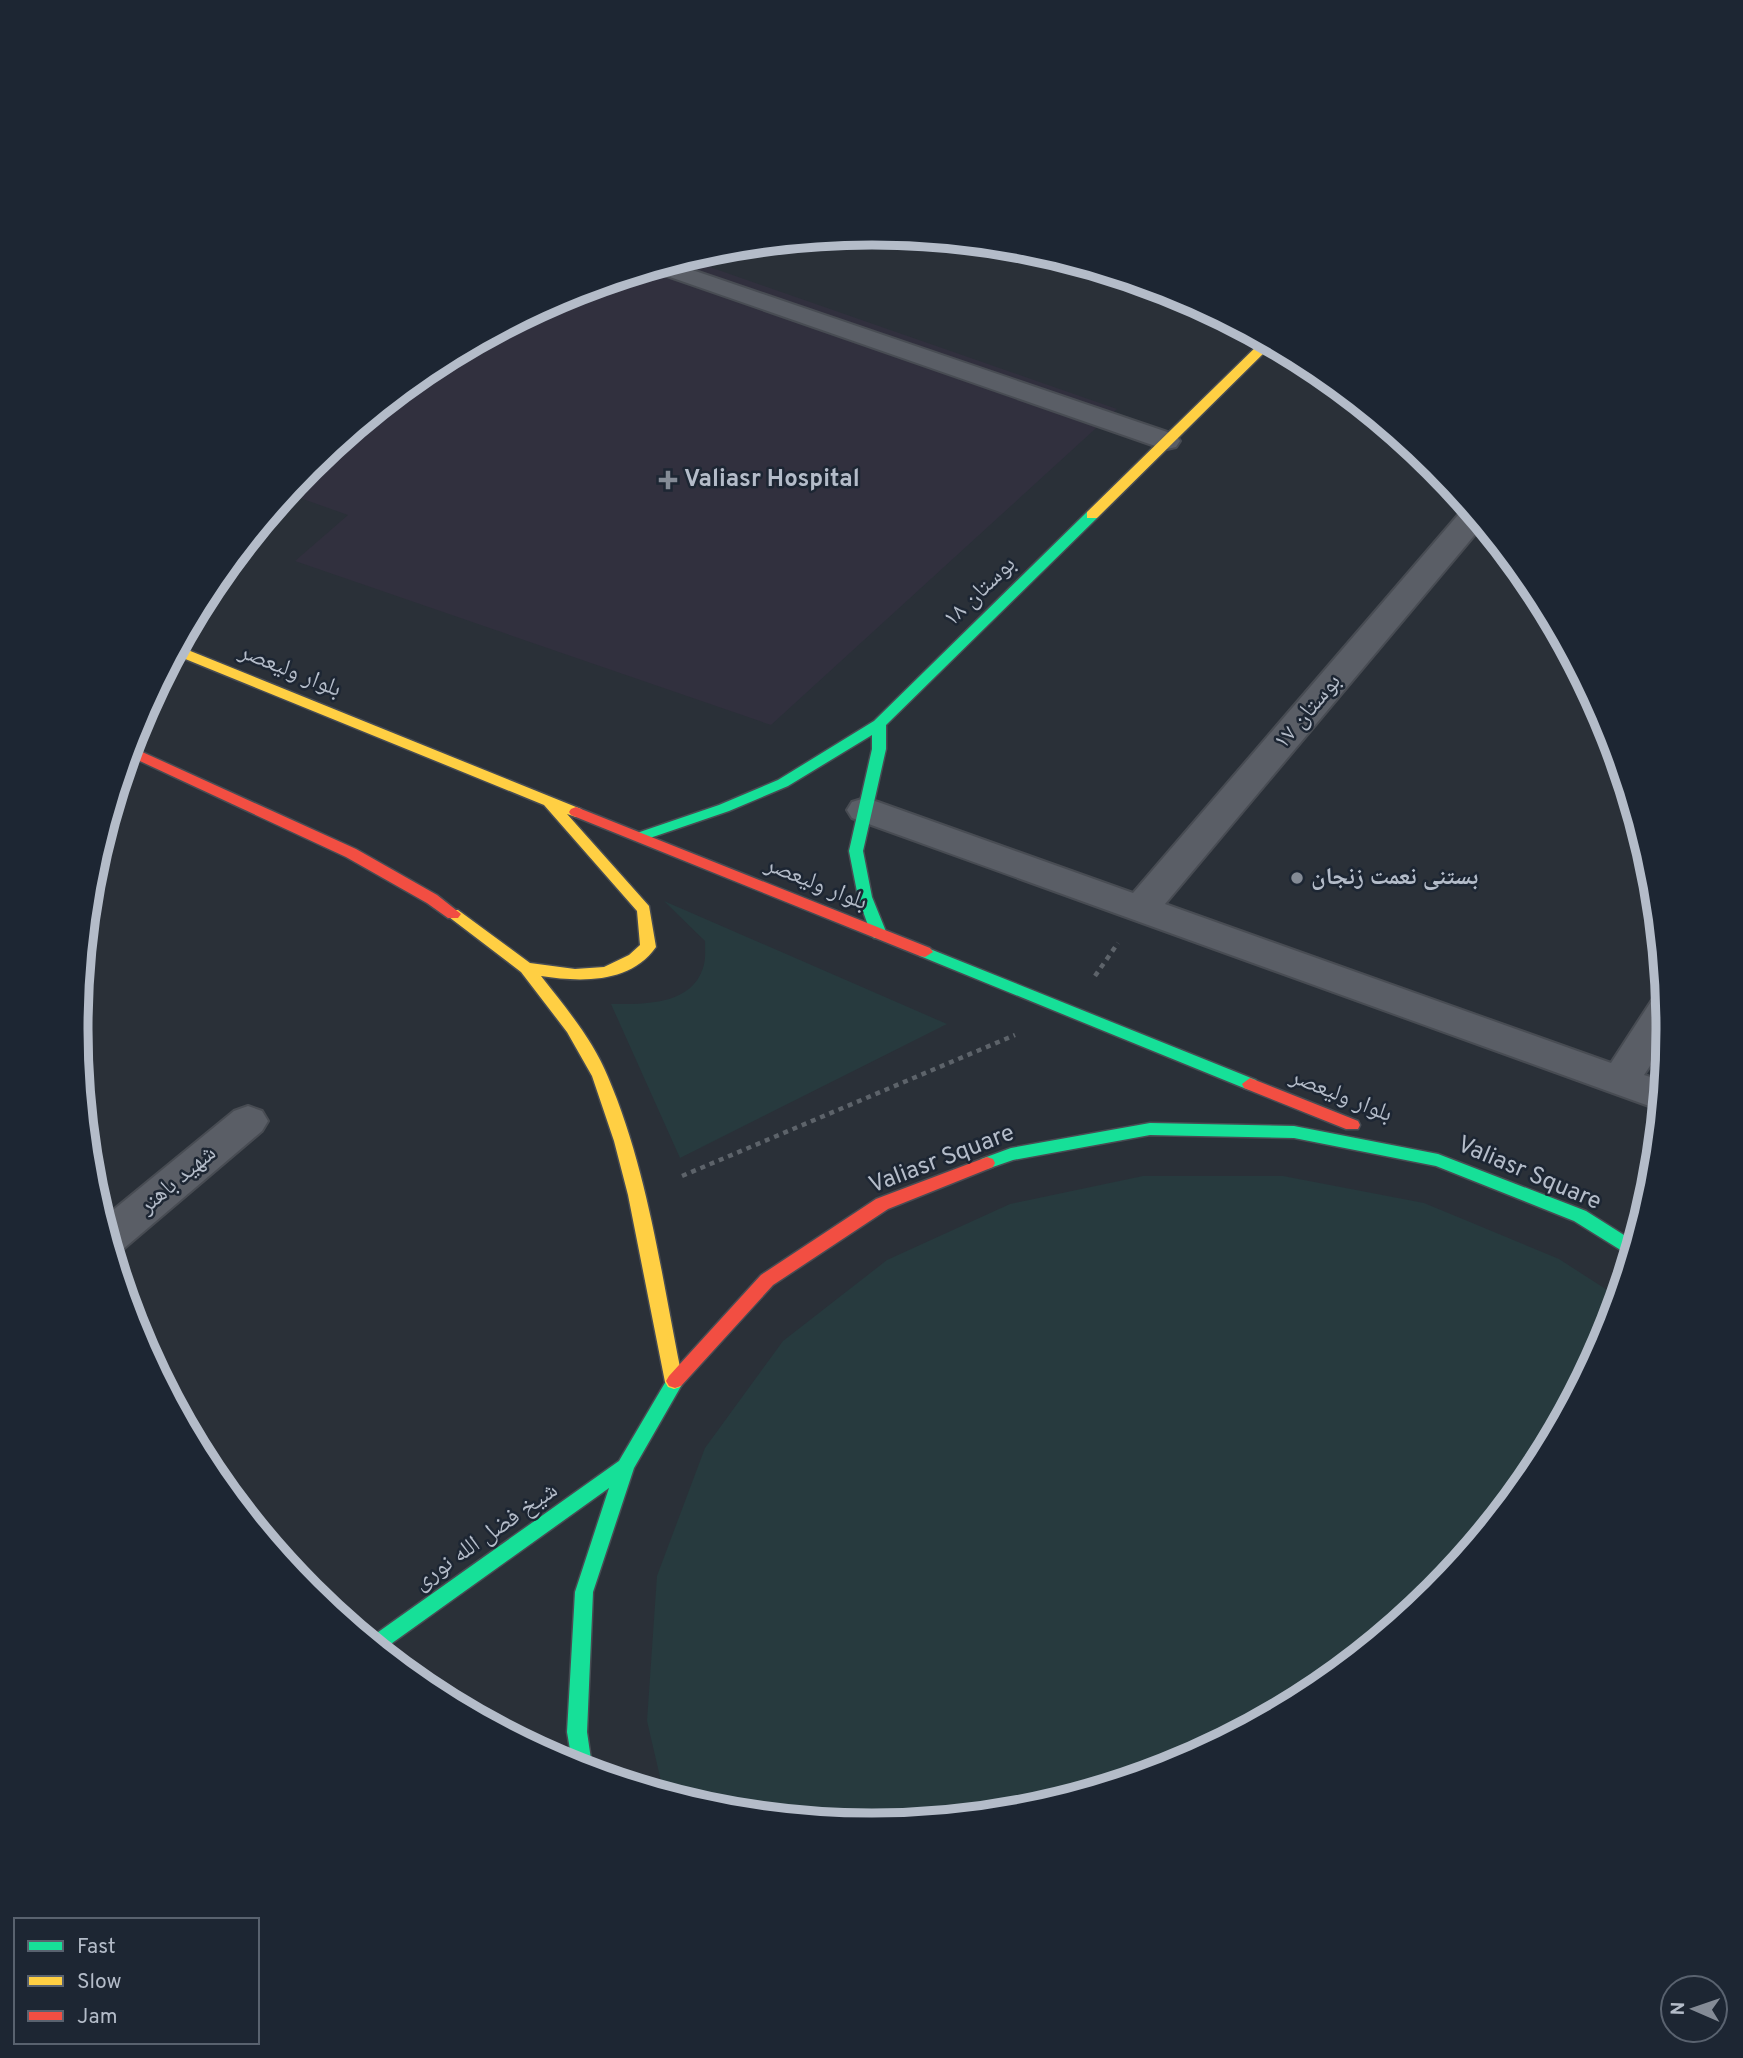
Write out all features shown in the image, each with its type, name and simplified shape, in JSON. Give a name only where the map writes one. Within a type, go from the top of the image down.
[{"type":"main road","name":"بوستان ۱۸","points":[[639,837],[690,821],[783,783],[879,724],[1261,349]]},
{"type":"main road","name":"بلوار ولیعصر","points":[[184,653],[1438,1160]]},
{"type":"main road","points":[[879,724],[879,749],[856,850],[866,898],[879,934]]},
{"type":"main road","points":[[137,754],[351,853],[432,900],[526,968],[573,1028],[600,1076],[622,1141],[636,1195],[674,1382]]},
{"type":"main road","points":[[526,968],[564,974],[620,971],[637,962],[648,947],[644,910],[544,797]]},
{"type":"main road","name":"Valiasr Square","points":[[582,1757],[577,1732],[584,1592],[625,1466],[674,1382],[767,1280],[882,1204],[1011,1154],[1150,1129],[1294,1132],[1438,1160],[1580,1216],[1625,1244]]},
{"type":"main road","name":"شیخ فضل الله نوری","points":[[381,1640],[625,1466]]},
{"type":"street","name":"بوستان ۱۷","points":[[1141,908],[1469,522]]},
{"type":"street","points":[[865,810],[1653,1093]]},
{"type":"street","points":[[1620,1081],[1656,1026]]},
{"type":"street","name":"شهید باهنر","points":[[114,1233],[248,1121]]},
{"type":"lane","points":[[672,271],[1167,441]]},
{"type":"path","points":[[636,1195],[1071,1012],[1141,908]]},
{"type":"shaded area","name":"Valiasr Hospital","points":[[702,264],[1117,409],[771,725],[295,561],[348,515],[296,497],[355,440],[394,407],[436,377],[525,326],[571,305],[619,287]]},
{"type":"green space","points":[[664,901],[947,1024],[680,1158],[611,1004],[664,1000],[688,990],[697,980],[704,965],[705,941]]},
{"type":"green space","points":[[1143,1176],[1283,1176],[1424,1203],[1559,1259],[1610,1292],[1575,1376],[1550,1421],[1523,1465],[1461,1546],[1426,1583],[1349,1651],[1307,1681],[1218,1732],[1124,1771],[1074,1786],[1024,1798],[923,1811],[872,1813],[769,1806],[719,1798],[662,1784],[647,1721],[657,1576],[705,1448],[783,1341],[887,1260],[1010,1204]]},
{"type":"traffic: fast","points":[[639,837],[724,808],[783,783],[879,724],[1092,515]]},
{"type":"traffic: fast","points":[[879,724],[879,749],[856,851],[865,897],[879,934]]},
{"type":"traffic: fast","points":[[925,952],[1250,1084]]},
{"type":"traffic: fast","points":[[987,1163],[1011,1154],[1150,1129],[1294,1132],[1438,1160],[1580,1216],[1625,1244]]},
{"type":"traffic: fast","points":[[582,1757],[577,1732],[584,1592],[625,1466],[675,1381]]},
{"type":"traffic: fast","points":[[381,1640],[625,1466]]},
{"type":"traffic: slow","points":[[1092,515],[1261,349]]},
{"type":"traffic: slow","points":[[184,653],[576,812]]},
{"type":"traffic: slow","points":[[526,968],[575,975],[606,972],[634,959],[648,947],[644,910],[551,805]]},
{"type":"traffic: slow","points":[[453,914],[526,968],[573,1028],[600,1076],[622,1141],[636,1195],[674,1382]]},
{"type":"traffic: jam","points":[[137,754],[351,853],[453,914]]},
{"type":"traffic: jam","points":[[576,812],[925,952]]},
{"type":"traffic: jam","points":[[1250,1084],[1352,1125]]},
{"type":"traffic: jam","points":[[675,1381],[767,1280],[882,1204],[987,1163]]},
{"type":"place","name":"Valiasr Hospital","points":[[668,480]]},
{"type":"place","name":"بستنی نعمت زنجان","points":[[1297,878]]}]
